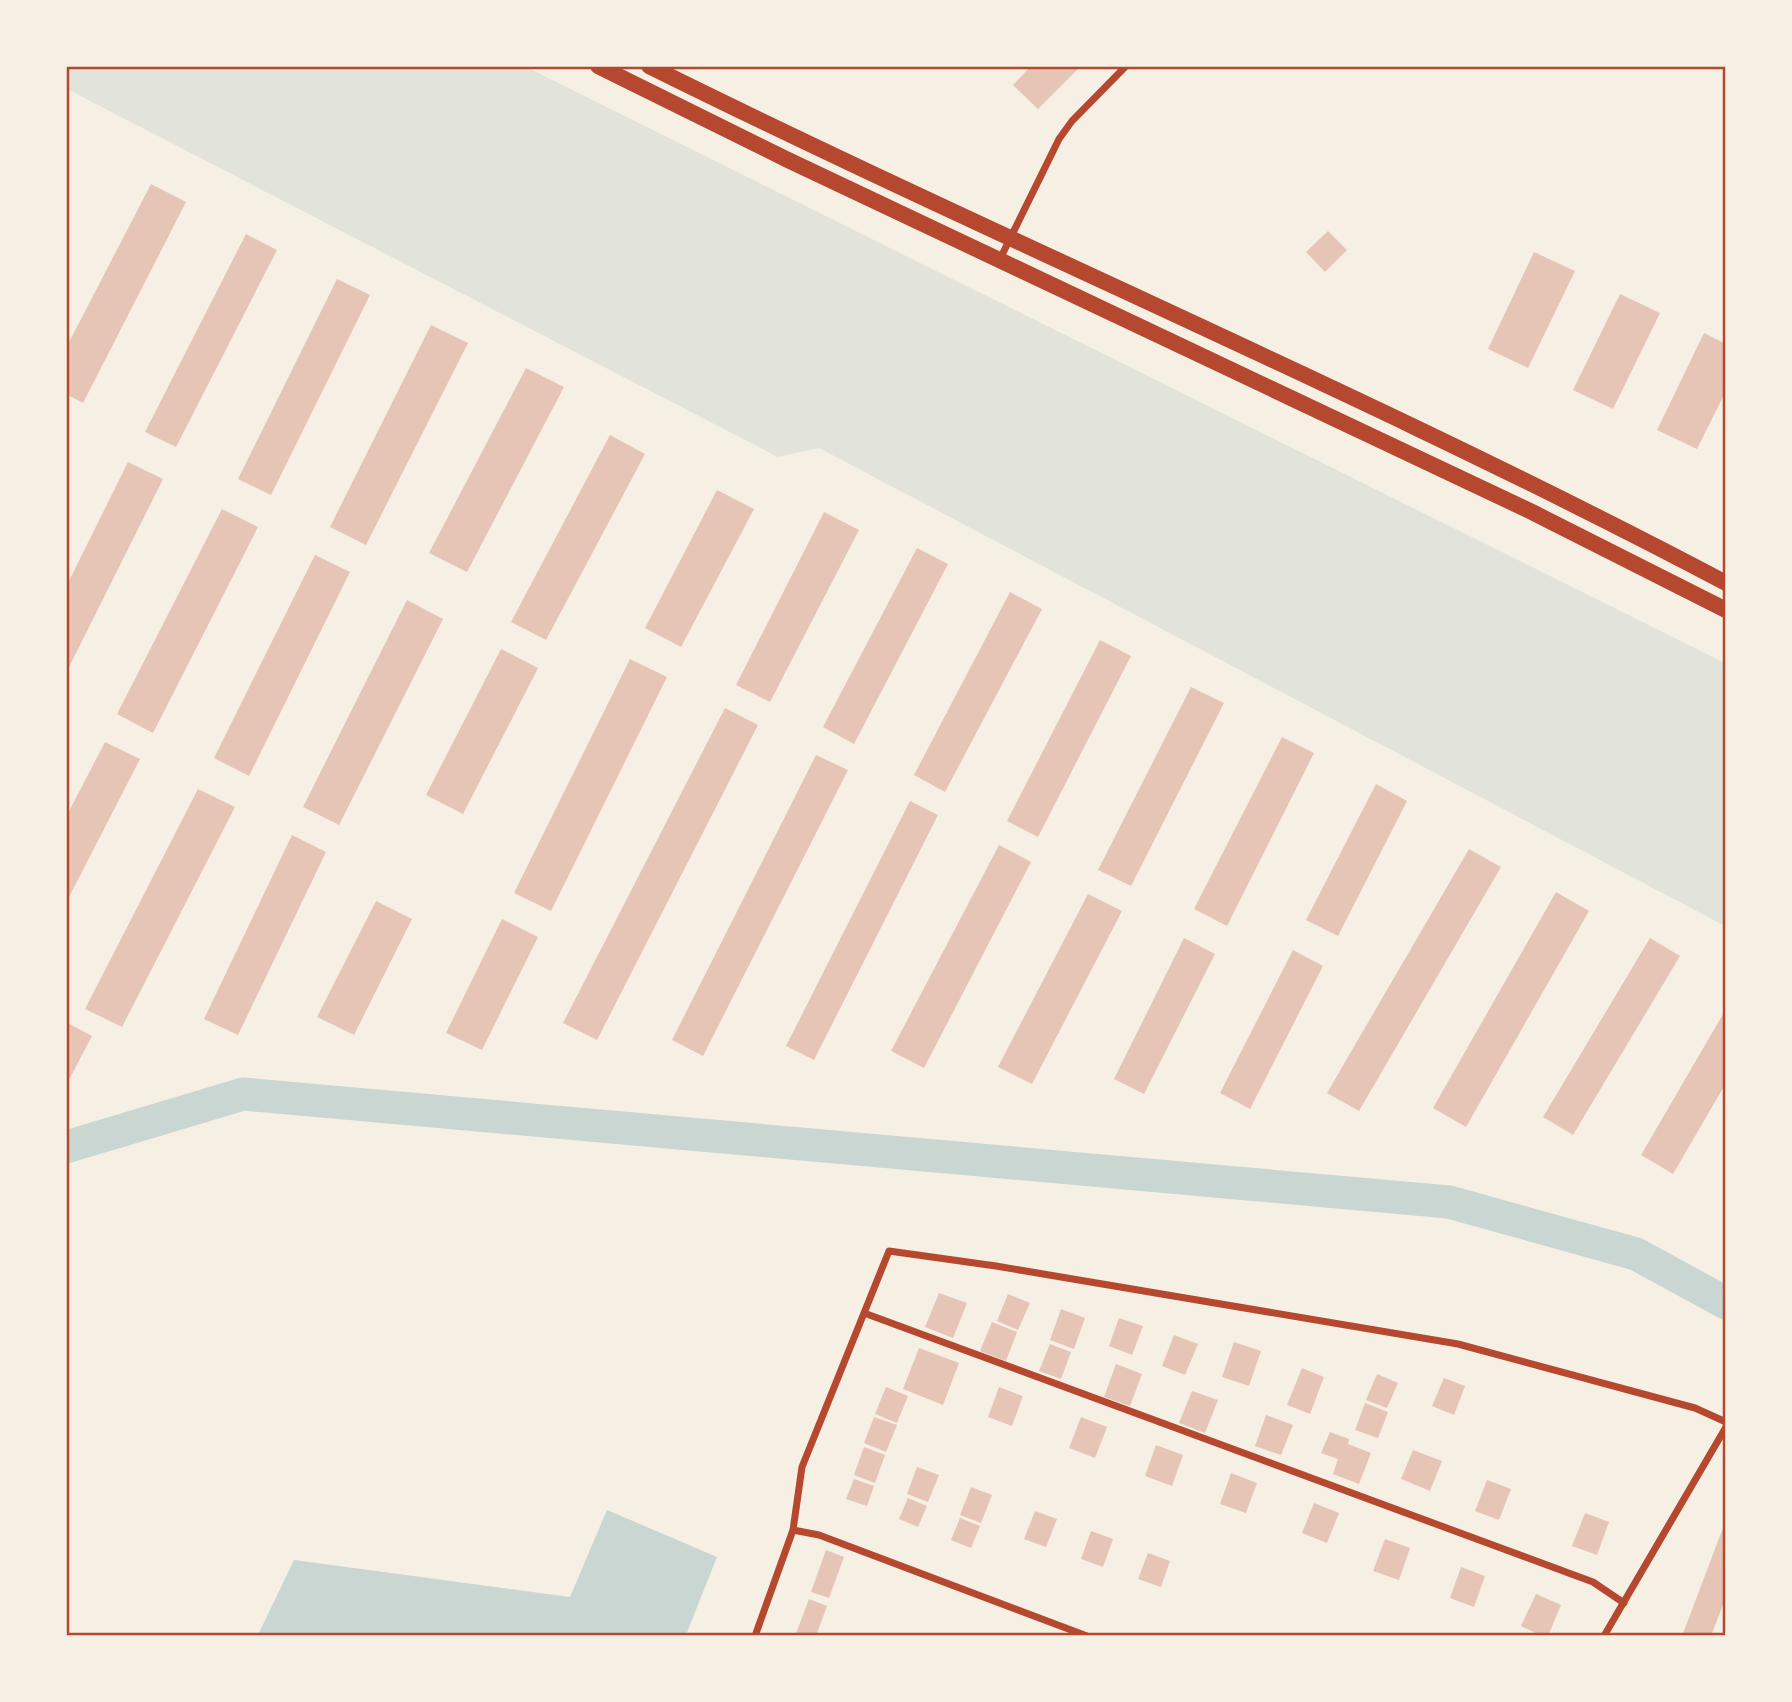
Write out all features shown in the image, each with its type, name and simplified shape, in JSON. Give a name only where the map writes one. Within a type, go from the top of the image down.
[{"type":"main road","points":[[598,66],[788,160],[1532,512],[1726,610]]},
{"type":"main road","points":[[649,66],[797,139],[1386,415],[1726,583]]},
{"type":"street","points":[[1000,259],[1059,139],[1072,121],[1126,66]]},
{"type":"street","points":[[755,1636],[793,1530],[802,1467],[889,1251],[996,1266],[1458,1344],[1695,1408],[1726,1425],[1604,1636]]},
{"type":"street","points":[[864,1313],[1593,1582],[1624,1603]]},
{"type":"street","points":[[793,1530],[819,1535],[1087,1636]]},
{"type":"shaded area","points":[[66,67],[526,67],[1725,663],[1725,926],[819,448],[778,457],[67,89]]},
{"type":"shaded area","points":[[607,1510],[717,1557],[686,1635],[258,1635],[294,1560],[570,1597]]},
{"type":"building","points":[[1031,66],[1081,66],[1038,109],[1013,85]]},
{"type":"building","points":[[151,184],[186,202],[83,403],[66,394],[66,348]]},
{"type":"building","points":[[1328,231],[1347,250],[1325,272],[1306,252]]},
{"type":"building","points":[[246,234],[277,250],[176,447],[145,432]]},
{"type":"building","points":[[1534,252],[1575,271],[1528,368],[1488,349]]},
{"type":"building","points":[[337,279],[370,295],[271,495],[238,479]]},
{"type":"building","points":[[1620,294],[1660,313],[1613,409],[1573,390]]},
{"type":"building","points":[[431,325],[468,343],[366,545],[330,527]]},
{"type":"building","points":[[1704,333],[1726,344],[1726,391],[1697,449],[1657,430]]},
{"type":"building","points":[[526,368],[564,387],[467,572],[429,553]]},
{"type":"building","points":[[610,435],[645,454],[546,640],[511,622]]},
{"type":"building","points":[[128,462],[163,479],[66,673],[66,587]]},
{"type":"building","points":[[717,490],[754,509],[681,647],[645,628]]},
{"type":"building","points":[[222,509],[258,527],[153,733],[117,714]]},
{"type":"building","points":[[824,512],[859,530],[770,702],[736,685]]},
{"type":"building","points":[[917,548],[948,564],[854,744],[823,727]]},
{"type":"building","points":[[315,555],[350,572],[249,776],[214,758]]},
{"type":"building","points":[[1010,592],[1042,609],[945,792],[914,775]]},
{"type":"building","points":[[407,600],[443,619],[339,825],[303,807]]},
{"type":"building","points":[[1100,640],[1131,656],[1038,837],[1007,821]]},
{"type":"building","points":[[501,649],[538,668],[463,814],[426,795]]},
{"type":"building","points":[[630,659],[667,677],[551,911],[514,893]]},
{"type":"building","points":[[1191,687],[1224,703],[1131,886],[1098,870]]},
{"type":"building","points":[[725,708],[758,725],[597,1040],[563,1023]]},
{"type":"building","points":[[1282,737],[1314,753],[1227,926],[1194,909]]},
{"type":"building","points":[[105,742],[140,759],[66,903],[66,817]]},
{"type":"building","points":[[816,755],[848,770],[703,1056],[672,1040]]},
{"type":"building","points":[[1376,784],[1407,801],[1338,936],[1306,920]]},
{"type":"building","points":[[198,789],[235,807],[122,1027],[85,1009]]},
{"type":"building","points":[[910,801],[938,815],[814,1060],[786,1046]]},
{"type":"building","points":[[292,835],[326,852],[238,1035],[204,1019]]},
{"type":"building","points":[[999,845],[1031,862],[924,1068],[891,1051]]},
{"type":"building","points":[[1469,849],[1501,867],[1359,1111],[1327,1093]]},
{"type":"building","points":[[1556,892],[1589,911],[1466,1127],[1433,1108]]},
{"type":"building","points":[[1088,894],[1122,911],[1032,1084],[998,1067]]},
{"type":"building","points":[[376,901],[412,919],[354,1035],[317,1017]]},
{"type":"building","points":[[502,919],[538,937],[482,1050],[446,1033]]},
{"type":"building","points":[[1184,938],[1215,954],[1144,1094],[1114,1079]]},
{"type":"building","points":[[1650,938],[1680,956],[1573,1135],[1543,1117]]},
{"type":"building","points":[[1293,950],[1323,966],[1250,1109],[1220,1093]]},
{"type":"building","points":[[1726,1009],[1726,1083],[1673,1174],[1641,1155]]},
{"type":"building","points":[[66,1022],[92,1036],[70,1078],[66,1076]]},
{"type":"building","points":[[939,1293],[967,1303],[953,1338],[925,1327]]},
{"type":"building","points":[[1008,1294],[1030,1303],[1018,1330],[997,1321]]},
{"type":"building","points":[[1061,1309],[1085,1318],[1074,1349],[1050,1340]]},
{"type":"building","points":[[1119,1318],[1143,1326],[1132,1355],[1109,1346]]},
{"type":"building","points":[[992,1322],[1017,1332],[1006,1361],[980,1351]]},
{"type":"building","points":[[1174,1335],[1198,1344],[1185,1375],[1162,1366]]},
{"type":"building","points":[[1234,1342],[1261,1351],[1249,1386],[1222,1377]]},
{"type":"building","points":[[1050,1344],[1071,1352],[1061,1379],[1039,1371]]},
{"type":"building","points":[[919,1348],[959,1363],[943,1405],[903,1389]]},
{"type":"building","points":[[1116,1364],[1142,1374],[1130,1406],[1104,1397]]},
{"type":"building","points":[[1302,1368],[1324,1377],[1310,1414],[1287,1405]]},
{"type":"building","points":[[1377,1374],[1398,1383],[1387,1408],[1366,1400]]},
{"type":"building","points":[[1444,1378],[1465,1386],[1454,1415],[1432,1406]]},
{"type":"building","points":[[886,1387],[908,1396],[897,1423],[875,1414]]},
{"type":"building","points":[[999,1387],[1023,1396],[1012,1426],[988,1417]]},
{"type":"building","points":[[1192,1391],[1218,1400],[1205,1433],[1179,1423]]},
{"type":"building","points":[[1365,1403],[1388,1412],[1378,1438],[1355,1430]]},
{"type":"building","points":[[1266,1415],[1293,1425],[1281,1455],[1255,1446]]},
{"type":"building","points":[[874,1417],[897,1425],[886,1452],[864,1443]]},
{"type":"building","points":[[1081,1417],[1107,1427],[1095,1458],[1069,1448]]},
{"type":"building","points":[[1330,1432],[1349,1439],[1348,1444],[1371,1453],[1359,1484],[1333,1474],[1338,1459],[1321,1453]]},
{"type":"building","points":[[1156,1445],[1183,1455],[1172,1486],[1145,1476]]},
{"type":"building","points":[[864,1447],[885,1455],[875,1483],[854,1475]]},
{"type":"building","points":[[1413,1450],[1442,1461],[1430,1491],[1401,1479]]},
{"type":"building","points":[[917,1467],[939,1475],[928,1502],[907,1494]]},
{"type":"building","points":[[1231,1473],[1257,1483],[1246,1513],[1220,1504]]},
{"type":"building","points":[[854,1479],[874,1486],[867,1506],[846,1499]]},
{"type":"building","points":[[1487,1480],[1511,1489],[1499,1520],[1475,1511]]},
{"type":"building","points":[[971,1487],[992,1495],[981,1523],[960,1515]]},
{"type":"building","points":[[908,1498],[927,1506],[918,1527],[899,1519]]},
{"type":"building","points":[[1314,1503],[1339,1513],[1327,1543],[1302,1533]]},
{"type":"building","points":[[1035,1511],[1057,1519],[1046,1547],[1024,1539]]},
{"type":"building","points":[[1585,1513],[1609,1522],[1597,1555],[1572,1546]]},
{"type":"building","points":[[960,1518],[980,1526],[971,1548],[951,1540]]},
{"type":"building","points":[[1726,1520],[1726,1597],[1711,1636],[1682,1636]]},
{"type":"building","points":[[1091,1531],[1113,1539],[1103,1567],[1081,1559]]},
{"type":"building","points":[[1385,1539],[1410,1548],[1399,1580],[1373,1571]]},
{"type":"building","points":[[826,1550],[844,1557],[829,1598],[811,1592]]},
{"type":"building","points":[[1148,1553],[1170,1561],[1161,1587],[1138,1579]]},
{"type":"building","points":[[1461,1567],[1485,1576],[1474,1607],[1450,1598]]},
{"type":"building","points":[[1536,1594],[1561,1605],[1548,1636],[1521,1626]]},
{"type":"building","points":[[809,1599],[827,1606],[816,1636],[795,1636]]},
{"type":"waterway","points":[[66,1147],[243,1094],[1449,1202],[1636,1254],[1726,1303]]}]
